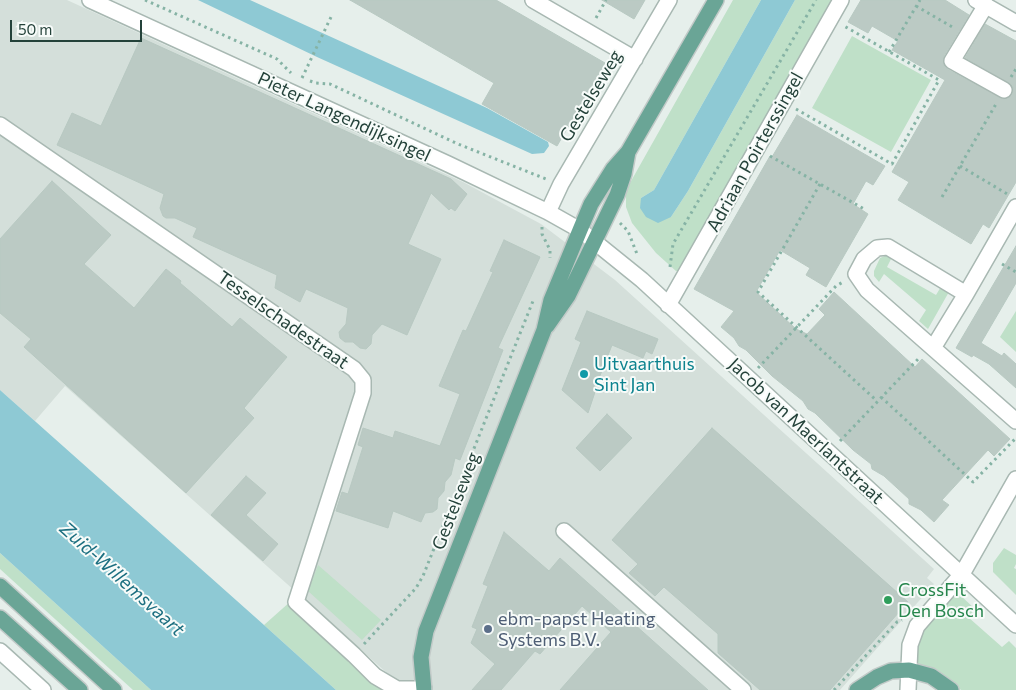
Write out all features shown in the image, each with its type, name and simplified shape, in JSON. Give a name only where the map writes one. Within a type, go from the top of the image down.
[{"type":"main road","name":"Gestelseweg","points":[[424,690],[421,657],[426,631],[544,330],[551,300],[580,230],[592,204],[613,168],[628,152],[716,0]]},
{"type":"main road","name":"Gestelseweg","points":[[544,330],[568,296],[617,194],[624,174],[628,152]]},
{"type":"main road","points":[[0,586],[114,690]]},
{"type":"main road","points":[[0,618],[80,690]]},
{"type":"main road","points":[[857,690],[876,677],[891,671],[909,670],[931,676],[951,690]]},
{"type":"street","name":"Pieter Langendijksingel","points":[[90,0],[448,164],[548,212],[580,230],[594,241]]},
{"type":"street","points":[[533,0],[635,59]]},
{"type":"street","name":"Gestelseweg","points":[[548,212],[561,184],[669,0]]},
{"type":"street","name":"Adriaan Poirterssingel","points":[[668,304],[841,0]]},
{"type":"street","points":[[1004,90],[952,61],[967,36],[981,3],[1016,23]]},
{"type":"street","name":"Tesselschadestraat","points":[[0,125],[354,369],[363,380],[363,393],[296,602],[375,676],[397,689],[424,690]]},
{"type":"street","points":[[933,348],[1016,207]]},
{"type":"street","name":"Jacob van Maerlantstraat","points":[[594,241],[642,280],[1016,625]]},
{"type":"street","points":[[966,294],[888,247],[877,248],[864,259],[856,274],[867,290],[1012,417]]},
{"type":"street","points":[[908,690],[910,645],[918,626],[962,574],[1016,479]]},
{"type":"street","points":[[564,531],[743,690]]},
{"type":"street","points":[[0,650],[43,690]]},
{"type":"path","points":[[145,0],[277,59],[288,71],[302,78],[316,83],[330,84],[458,144],[561,184]]},
{"type":"path","points":[[588,32],[606,0]]},
{"type":"path","points":[[682,281],[670,272],[673,244],[816,0]]},
{"type":"path","points":[[889,52],[920,0]]},
{"type":"path","points":[[916,6],[967,36]]},
{"type":"path","points":[[302,78],[330,17]]},
{"type":"path","points":[[783,102],[892,164],[939,80],[830,18]]},
{"type":"path","points":[[942,197],[1016,69]]},
{"type":"path","points":[[757,148],[866,210]]},
{"type":"path","points":[[960,166],[1016,198]]},
{"type":"path","points":[[820,184],[758,292],[877,401]]},
{"type":"path","points":[[548,212],[542,227],[542,234],[548,243],[550,259]]},
{"type":"path","points":[[606,214],[618,221],[628,231],[638,257]]},
{"type":"path","points":[[749,378],[836,286],[856,274]]},
{"type":"path","points":[[354,655],[416,588],[423,576],[535,295]]},
{"type":"path","points":[[829,453],[919,357],[933,348]]},
{"type":"path","points":[[881,397],[973,482],[1016,438]]},
{"type":"path","points":[[834,690],[897,622],[906,619]]},
{"type":"shaded area","points":[[0,0],[67,0],[463,182],[541,224],[615,280],[934,569],[927,578],[934,584],[840,690],[406,690],[65,386],[35,421],[0,390]]},
{"type":"green space","points":[[733,0],[761,0],[654,190],[641,198],[671,217],[688,191],[795,0],[835,0],[704,228],[678,271],[676,271],[656,253],[632,223],[626,207],[626,190]]},
{"type":"green space","points":[[852,36],[931,80],[891,152],[812,108]]},
{"type":"green space","points":[[887,255],[892,257],[887,267],[936,295],[942,285],[950,290],[928,329],[919,321],[926,310],[884,274],[879,282],[874,276],[874,271],[880,258]]},
{"type":"green space","points":[[1016,311],[1016,352],[1000,337]]},
{"type":"green space","points":[[1004,548],[1016,555],[1014,568],[1016,569],[1016,595],[993,572],[993,563]]},
{"type":"green space","points":[[0,553],[151,690],[133,690],[0,569]]},
{"type":"green space","points":[[318,565],[381,620],[362,640],[308,591]]},
{"type":"green space","points":[[959,594],[975,609],[968,617],[1002,647],[1009,641],[1016,648],[1016,690],[961,690],[950,679],[930,668],[916,664],[916,643],[926,625],[953,597]]},
{"type":"green space","points":[[291,601],[389,690],[336,690],[264,625]]},
{"type":"water","points":[[198,0],[250,0],[487,108],[548,142],[549,146],[544,153],[532,154],[317,57]]},
{"type":"water","points":[[761,0],[795,0],[688,191],[671,217],[658,223],[646,217],[640,208],[641,198],[654,190]]},
{"type":"water","name":"Zuid-Willemsvaart","points":[[0,390],[336,690],[151,690],[0,553]]},
{"type":"building","points":[[350,0],[496,0],[605,63],[557,146],[482,104],[494,83]]},
{"type":"building","points":[[602,0],[645,0],[634,19]]},
{"type":"building","points":[[861,0],[945,0],[969,15],[944,56],[944,65],[947,69],[1004,99],[1012,95],[1012,85],[965,58],[985,24],[1016,41],[1016,182],[989,228],[983,224],[971,244],[898,200],[909,182],[892,172],[945,80],[892,50],[898,41],[872,26],[868,33],[848,22]]},
{"type":"building","points":[[141,38],[451,179],[467,194],[455,211],[451,208],[449,210],[431,193],[408,244],[441,259],[407,335],[382,324],[372,335],[371,344],[366,349],[360,348],[353,342],[345,342],[340,338],[339,332],[346,324],[348,308],[306,289],[300,302],[275,288],[277,275],[193,237],[197,228],[175,218],[163,216],[160,208],[164,194],[57,145],[72,113],[101,126]]},
{"type":"building","points":[[797,115],[885,166],[873,185],[866,181],[853,204],[868,214],[826,287],[806,275],[810,268],[780,250],[756,292],[796,329],[807,334],[825,315],[819,309],[834,292],[915,367],[922,359],[1010,439],[994,456],[988,450],[942,500],[949,505],[934,522],[921,510],[909,504],[909,499],[884,476],[872,469],[871,464],[853,450],[815,413],[808,409],[803,401],[772,376],[746,350],[739,346],[734,338],[721,327],[734,311],[694,289],[770,156],[772,157]]},
{"type":"building","points":[[52,181],[111,235],[84,264],[134,308],[166,269],[232,327],[240,318],[287,357],[244,408],[254,418],[186,493],[24,347],[31,339],[0,313],[0,239]]},
{"type":"building","points":[[504,240],[540,257],[498,348],[503,350],[460,460],[455,458],[451,475],[445,482],[444,491],[438,498],[437,509],[433,512],[425,513],[421,522],[393,511],[388,528],[336,511],[342,492],[348,494],[363,447],[358,445],[363,428],[393,438],[395,431],[440,446],[460,394],[439,386],[463,330],[466,331],[493,272],[490,271]]},
{"type":"building","points":[[1016,246],[1016,283],[981,343],[1002,356],[1004,353],[1016,364],[1016,388],[989,364],[956,348]]},
{"type":"building","name":"Uitvaarthuis Sint Jan","points":[[587,311],[658,339],[652,354],[646,351],[643,358],[612,345],[594,391],[588,413],[562,390],[581,342],[575,339]]},
{"type":"building","points":[[607,414],[632,438],[600,471],[576,448]]},
{"type":"building","points":[[712,428],[908,602],[830,690],[760,690],[718,653],[718,634],[664,587],[655,596],[629,573],[638,564],[612,540]]},
{"type":"building","points":[[246,476],[266,493],[246,515],[278,544],[263,561],[211,515]]},
{"type":"building","points":[[504,532],[549,571],[560,558],[708,690],[560,690],[611,632],[582,606],[540,654],[535,651],[501,690],[472,690],[495,664],[471,643],[477,629],[472,627],[488,586],[483,584]]},
{"type":"place","name":"Uitvaarthuis Sint Jan","points":[[584,374]]},
{"type":"place","name":"CrossFit Den Bosch","points":[[888,600]]},
{"type":"place","name":"ebm-papst Heating Systems B.V.","points":[[488,629]]}]
